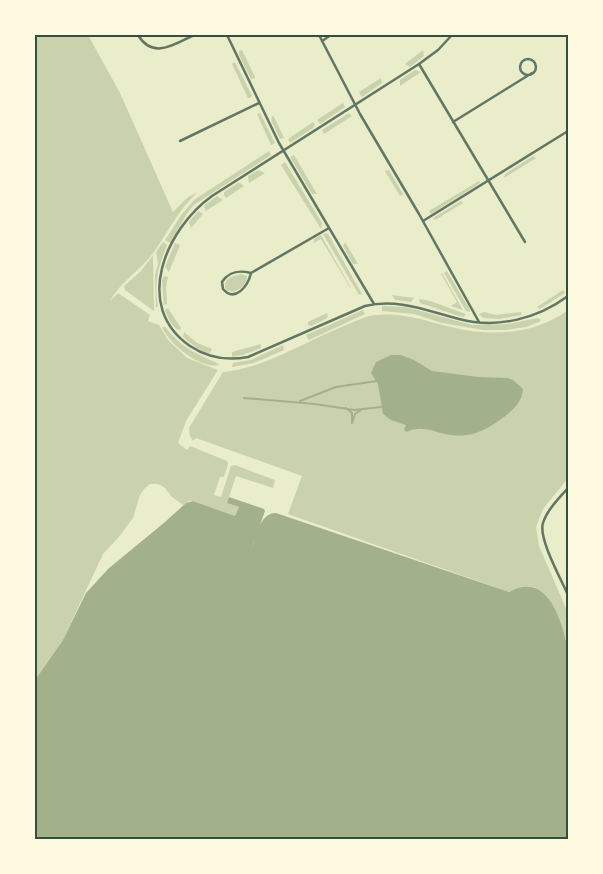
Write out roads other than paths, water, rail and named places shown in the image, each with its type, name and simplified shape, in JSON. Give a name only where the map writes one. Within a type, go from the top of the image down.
[{"type":"street","points":[[138,35],[148,45],[160,50],[194,35]]},
{"type":"street","points":[[226,35],[284,151],[374,304]]},
{"type":"street","points":[[319,35],[355,105],[480,322]]},
{"type":"street","points":[[322,41],[331,35]]},
{"type":"street","points":[[452,35],[438,50],[419,64],[202,203],[179,232],[168,253],[159,281],[161,308],[167,321],[178,336],[195,349],[210,356],[230,360],[254,355],[365,306],[374,304],[415,306],[460,320],[480,322],[509,321],[538,314],[568,296]]},
{"type":"street","points":[[453,122],[532,73],[535,67],[533,62],[529,60],[523,61],[520,66],[521,71],[528,75],[532,73]]},
{"type":"street","points":[[419,64],[524,242]]},
{"type":"street","points":[[180,141],[259,103]]},
{"type":"street","points":[[423,221],[568,131]]},
{"type":"street","points":[[251,273],[246,286],[240,292],[230,294],[223,289],[222,282],[230,274],[240,272],[251,273],[329,228]]},
{"type":"street","points":[[568,488],[546,515],[541,531],[544,543],[568,595]]},
{"type":"waterway","points":[[300,401],[336,387],[377,381]]},
{"type":"waterway","points":[[244,398],[315,404],[354,410],[381,407]]},
{"type":"waterway","points":[[346,408],[352,413],[352,423],[355,414],[361,410]]}]
